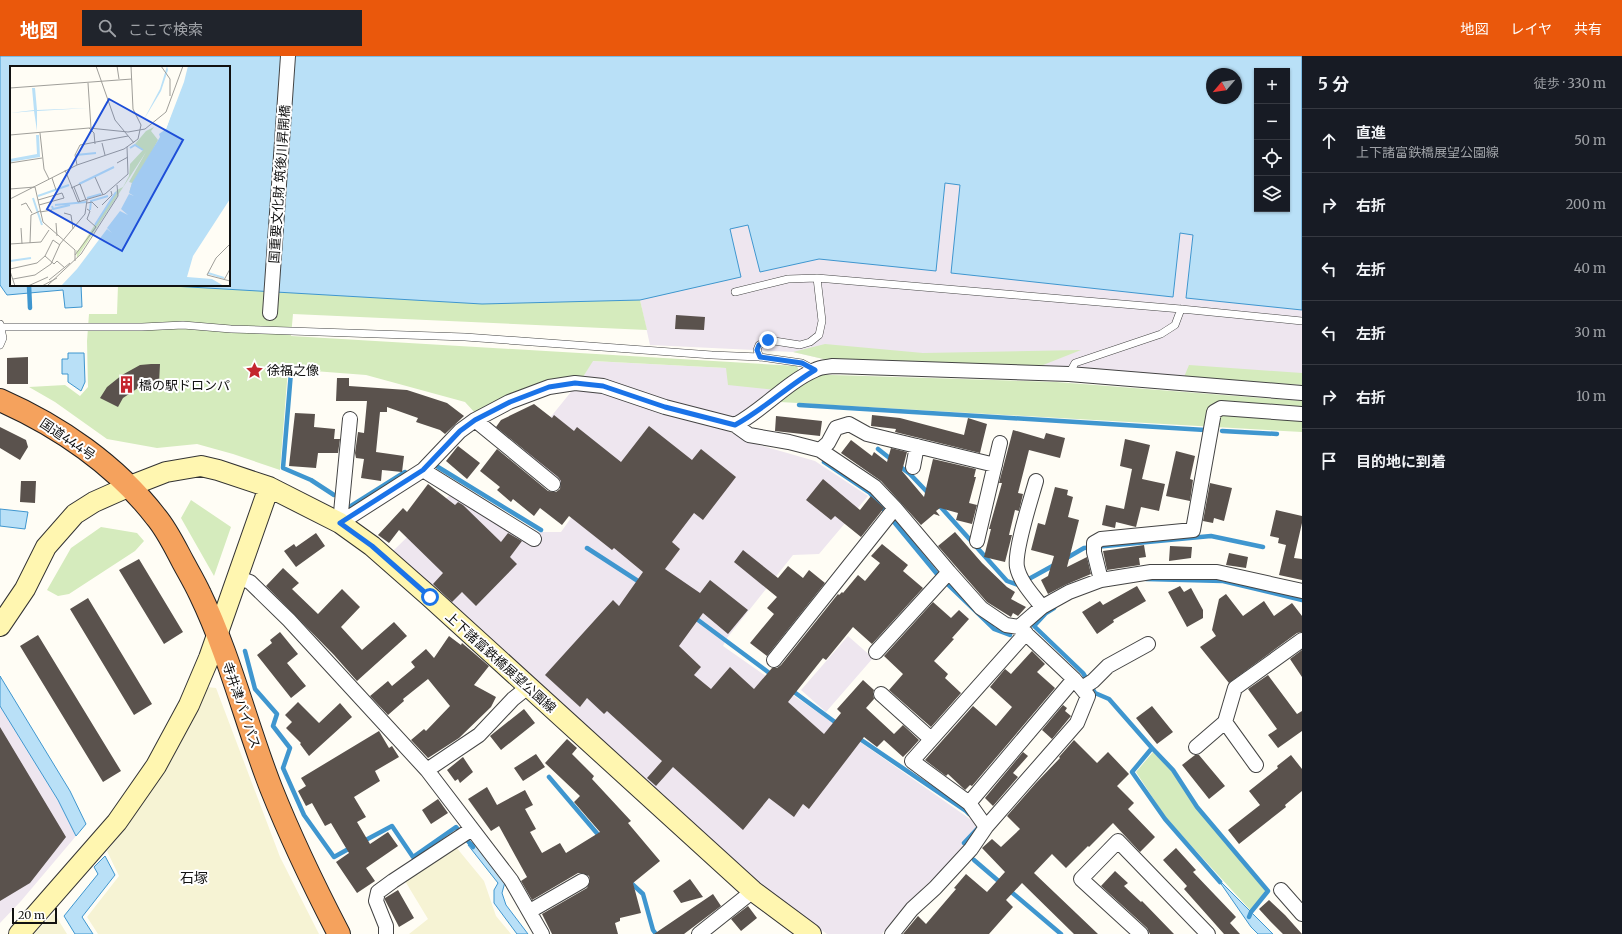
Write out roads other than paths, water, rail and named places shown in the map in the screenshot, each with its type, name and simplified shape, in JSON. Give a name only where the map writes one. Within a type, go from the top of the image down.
[{"type":"highway","name":"国道444号","points":[[0,400],[29,413],[68,438],[95,457],[130,486]]},
{"type":"highway","name":"寺井津バイパス","points":[[130,486],[157,518],[173,543],[200,594],[217,634],[271,788],[302,862],[339,934]]},
{"type":"street","name":"国重要文化財 筑後川昇開橋","points":[[270,313],[288,56]]},
{"type":"street","points":[[735,425],[748,418],[798,380],[815,370],[833,366],[1069,374],[1302,392]]},
{"type":"street","points":[[340,523],[423,470],[460,431],[475,420],[510,402],[549,387],[575,383],[603,386],[665,407],[735,425],[749,436],[789,442],[820,450],[875,486],[891,513],[949,572],[981,608],[1006,625],[1023,630],[1083,683],[1088,696],[1077,722],[986,827],[971,849],[935,888],[912,909],[892,934]]},
{"type":"street","points":[[1101,580],[1094,547],[1100,539],[1193,530],[1214,412],[1221,408],[1302,414]]},
{"type":"street","points":[[340,523],[350,419]]},
{"type":"street","points":[[475,420],[553,484]]},
{"type":"street","points":[[820,450],[828,442],[836,428],[849,424],[867,434],[995,465]]},
{"type":"street","points":[[977,541],[1000,443]]},
{"type":"street","points":[[912,467],[917,446]]},
{"type":"street","name":"上下諸富鉄橋展望公園線","points":[[0,626],[25,589],[46,547],[58,531],[75,514],[94,502],[166,472],[201,466],[269,487],[340,523],[378,551],[753,891],[811,934]]},
{"type":"street","points":[[423,470],[534,539]]},
{"type":"street","points":[[1036,481],[1017,553],[1017,566],[1024,582],[1042,607]]},
{"type":"street","points":[[19,934],[118,822],[156,766],[189,705],[217,634],[269,487]]},
{"type":"street","points":[[774,660],[891,513]]},
{"type":"street","points":[[876,652],[949,572]]},
{"type":"street","points":[[986,827],[969,803],[912,761],[1042,607],[1070,592],[1101,580],[1152,572],[1217,572],[1302,591]]},
{"type":"street","points":[[236,577],[250,582],[289,620],[427,770],[511,880],[542,934]]},
{"type":"street","points":[[1196,747],[1224,722],[1235,688],[1302,640]]},
{"type":"street","points":[[969,803],[1083,683],[1108,666],[1148,644]]},
{"type":"street","points":[[427,770],[479,735],[513,699],[528,687]]},
{"type":"street","points":[[881,694],[931,739]]},
{"type":"street","points":[[1224,722],[1256,765]]},
{"type":"street","points":[[386,934],[386,926],[376,901],[378,892],[472,829]]},
{"type":"street","points":[[1141,934],[1081,879],[1118,840],[1208,934]]},
{"type":"street","points":[[530,911],[582,881]]},
{"type":"street","points":[[1281,890],[1302,914]]},
{"type":"street","points":[[699,934],[753,891]]},
{"type":"lane","points":[[760,357],[757,350],[759,345],[768,340],[800,345],[810,342],[819,335],[822,321],[817,278]]},
{"type":"lane","points":[[735,292],[788,279],[817,278],[1181,308],[1302,321]]},
{"type":"lane","points":[[1069,374],[1075,363],[1161,334],[1175,324],[1181,308]]},
{"type":"lane","points":[[0,345],[3,338],[1,325],[142,327],[183,325],[231,329],[465,337],[712,355],[760,357],[802,363],[815,370]]},
{"type":"water","points":[[0,56],[1302,56],[1302,310],[1186,298],[1193,235],[1180,233],[1173,297],[951,273],[960,185],[945,183],[936,271],[819,259],[760,272],[748,225],[730,229],[741,277],[640,300],[482,304],[172,286],[230,286],[230,66],[10,66],[10,286],[81,286],[82,307],[65,308],[63,290],[7,295],[0,285]]},
{"type":"water","points":[[68,353],[84,353],[85,382],[81,391],[68,382],[68,374],[62,374],[62,359],[68,359]]},
{"type":"water","points":[[0,509],[28,512],[25,529],[0,526]]},
{"type":"water","points":[[0,676],[70,791],[86,824],[76,836],[58,800],[0,706]]},
{"type":"water","points":[[475,842],[505,882],[502,893],[506,905],[528,934],[517,934],[494,903],[494,890],[498,883],[468,845]]},
{"type":"water","points":[[105,856],[115,875],[82,917],[93,934],[75,934],[64,916],[98,874],[94,867]]},
{"type":"water","points":[[1217,878],[1273,934],[1258,934],[1251,927]]},
{"type":"waterway","points":[[29,286],[30,308]]},
{"type":"waterway","points":[[291,372],[283,468],[311,480],[334,495]]},
{"type":"waterway","points":[[799,405],[1205,430]]},
{"type":"waterway","points":[[1222,431],[1277,434]]},
{"type":"waterway","points":[[878,449],[892,460]]},
{"type":"waterway","points":[[824,462],[870,493],[937,574],[994,629],[1010,635]]},
{"type":"waterway","points":[[898,465],[910,474],[929,494]]},
{"type":"waterway","points":[[438,467],[541,530]]},
{"type":"waterway","points":[[351,506],[405,472]]},
{"type":"waterway","points":[[938,504],[1007,581],[1018,585],[1056,564]]},
{"type":"waterway","points":[[1065,559],[1084,548],[1211,536],[1263,547]]},
{"type":"waterway","points":[[587,548],[641,583]]},
{"type":"waterway","points":[[1146,579],[1223,581],[1302,600]]},
{"type":"waterway","points":[[1054,608],[1046,613],[1034,626],[1083,673],[1095,693],[1109,699],[1152,748],[1132,772],[1165,819],[1220,882]]},
{"type":"waterway","points":[[694,617],[772,675]]},
{"type":"waterway","points":[[245,651],[255,689],[277,714],[273,726],[290,748],[283,768],[304,815],[334,857],[352,847]]},
{"type":"waterway","points":[[790,689],[839,725]]},
{"type":"waterway","points":[[857,737],[969,814]]},
{"type":"waterway","points":[[1152,748],[1173,770],[1197,807],[1268,891],[1251,912],[1249,917]]},
{"type":"waterway","points":[[549,777],[601,838]]},
{"type":"waterway","points":[[362,842],[392,826],[413,857],[456,827],[473,847]]},
{"type":"waterway","points":[[964,843],[979,827]]},
{"type":"waterway","points":[[974,860],[1002,884]]},
{"type":"waterway","points":[[630,882],[643,894],[653,930],[656,934]]},
{"type":"waterway","points":[[1009,890],[1061,934]]},
{"type":"place","name":"徐福之像","points":[[254,370]]},
{"type":"place","name":"橋の駅ドロンパ","points":[[126,385]]},
{"type":"district","name":"石塚","points":[[194,878]]}]
